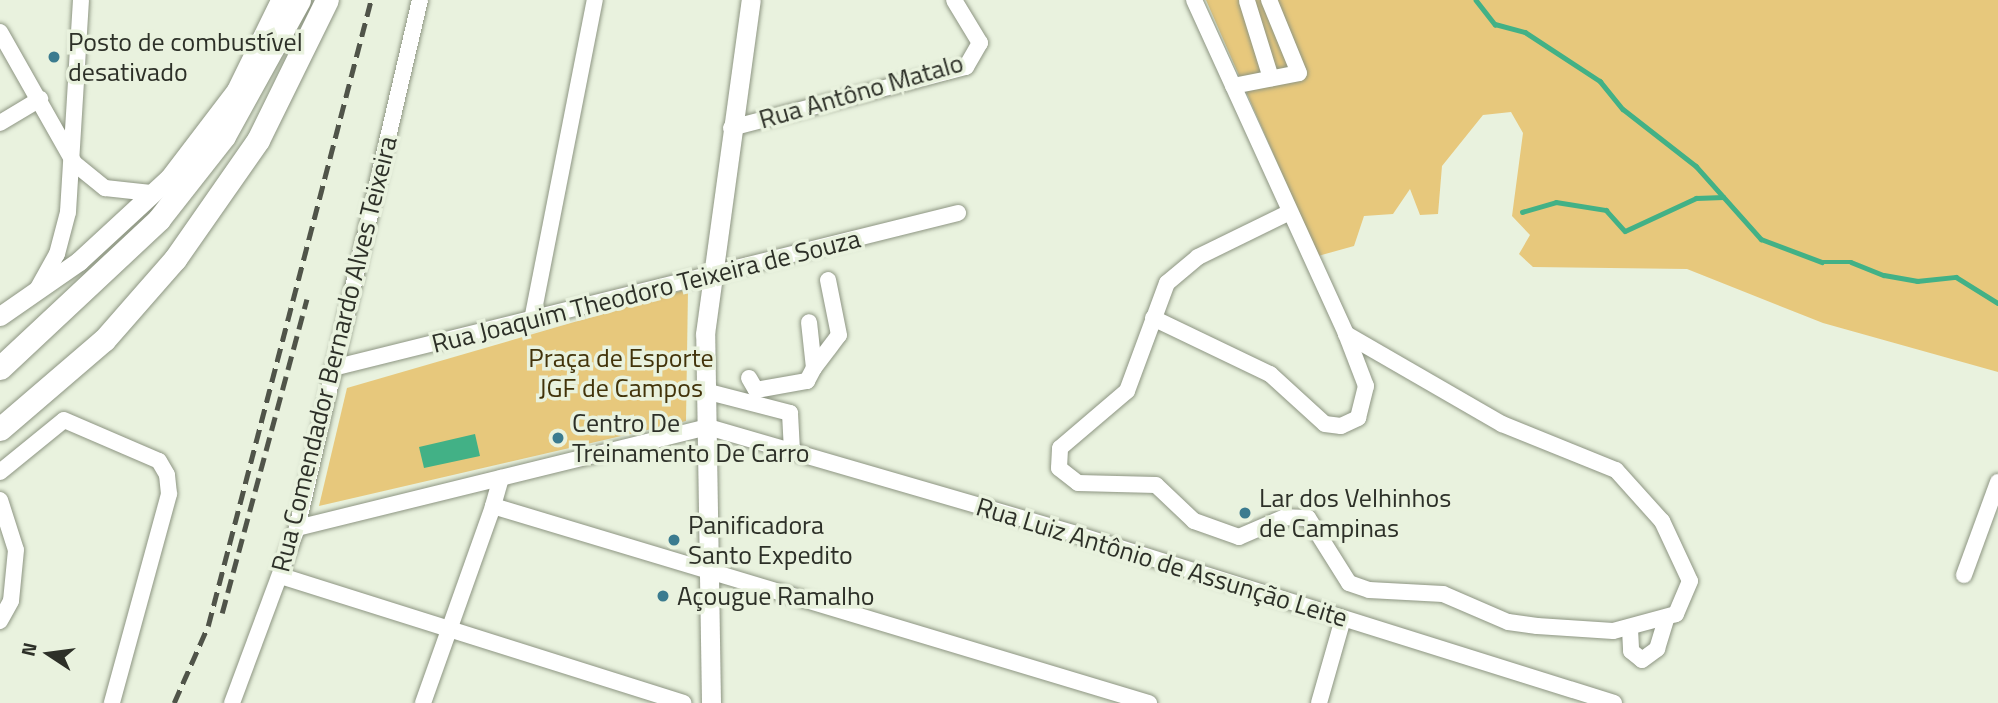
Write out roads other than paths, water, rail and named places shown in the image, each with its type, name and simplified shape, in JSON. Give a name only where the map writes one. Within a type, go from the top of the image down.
[{"type":"highway","points":[[236,90],[289,0]]},
{"type":"highway","points":[[0,368],[167,209],[254,90],[299,0]]},
{"type":"highway","points":[[0,429],[104,340],[174,260],[258,140],[327,0]]},
{"type":"main road","points":[[0,316],[35,293],[151,194],[236,90],[280,0]]},
{"type":"main road","points":[[712,703],[706,569],[708,427],[705,391],[710,276],[751,0]]},
{"type":"street","points":[[35,293],[57,254],[74,163],[81,0]]},
{"type":"street","name":"Rua Comendador Bernardo Alves Teixeira","points":[[232,703],[297,528],[420,0]]},
{"type":"street","points":[[532,320],[595,0]]},
{"type":"street","name":"Rua Antôno Matalo","points":[[731,128],[966,67],[980,43],[954,0]]},
{"type":"street","points":[[1153,318],[1270,374],[1325,424],[1341,426],[1358,418],[1366,386],[1346,334],[1194,0]]},
{"type":"street","points":[[1233,86],[1298,73],[1269,0]]},
{"type":"street","points":[[1247,1],[1271,78]]},
{"type":"street","points":[[0,32],[74,163],[105,188],[151,194]]},
{"type":"street","points":[[0,123],[40,99]]},
{"type":"street","points":[[1290,212],[1178,271],[1153,318],[1127,391],[1056,453],[1059,468],[1077,484],[1156,485],[1194,521],[1239,537],[1285,517],[1308,517],[1349,583],[1369,590],[1443,594],[1508,622],[1630,629],[1666,619],[1684,605],[1690,581],[1643,497],[1592,456],[1502,424],[1346,334]]},
{"type":"street","name":"Rua Joaquim Theodoro Teixeira de Souza","points":[[333,368],[958,213]]},
{"type":"street","points":[[749,379],[756,390],[807,381],[839,335],[828,280]]},
{"type":"street","points":[[809,322],[814,368]]},
{"type":"street","points":[[784,410],[786,384]]},
{"type":"street","points":[[705,391],[784,410],[794,421],[792,448]]},
{"type":"street","points":[[0,472],[55,424],[71,421],[159,461],[169,494],[112,703]]},
{"type":"street","points":[[297,528],[708,427]]},
{"type":"street","name":"Rua Luiz Antônio de Assunção Leite","points":[[708,427],[792,448],[1614,703]]},
{"type":"street","points":[[423,703],[451,632],[501,478]]},
{"type":"street","points":[[1964,575],[1998,482]]},
{"type":"street","points":[[0,500],[16,550],[11,601],[0,621]]},
{"type":"street","points":[[493,506],[1149,703]]},
{"type":"street","points":[[281,576],[451,632],[683,703]]},
{"type":"street","points":[[1319,703],[1343,619]]},
{"type":"street","points":[[1630,629],[1631,651],[1642,660],[1657,649],[1666,619]]},
{"type":"waterway","points":[[1476,0],[1495,24],[1525,32],[1600,81],[1623,109],[1696,166],[1761,239],[1822,262],[1851,262],[1884,275],[1917,281],[1956,277],[1998,303]]},
{"type":"waterway","points":[[1522,212],[1556,202],[1606,210],[1625,231],[1696,198],[1723,197]]},
{"type":"railway","points":[[174,703],[208,626],[371,0]]},
{"type":"railway","points":[[222,613],[307,299]]},
{"type":"place","name":"Posto de combustível desativado","points":[[54,57]]},
{"type":"place","name":"Centro De Treinamento De Carro","points":[[558,438]]},
{"type":"place","name":"Lar dos Velhinhos de Campinas","points":[[1245,513]]},
{"type":"place","name":"Panificadora Santo Expedito","points":[[674,540]]},
{"type":"place","name":"Açougue Ramalho","points":[[663,596]]},
{"type":"park label","name":"Praça de Esporte JGF de Campos","points":[[621,373]]}]
